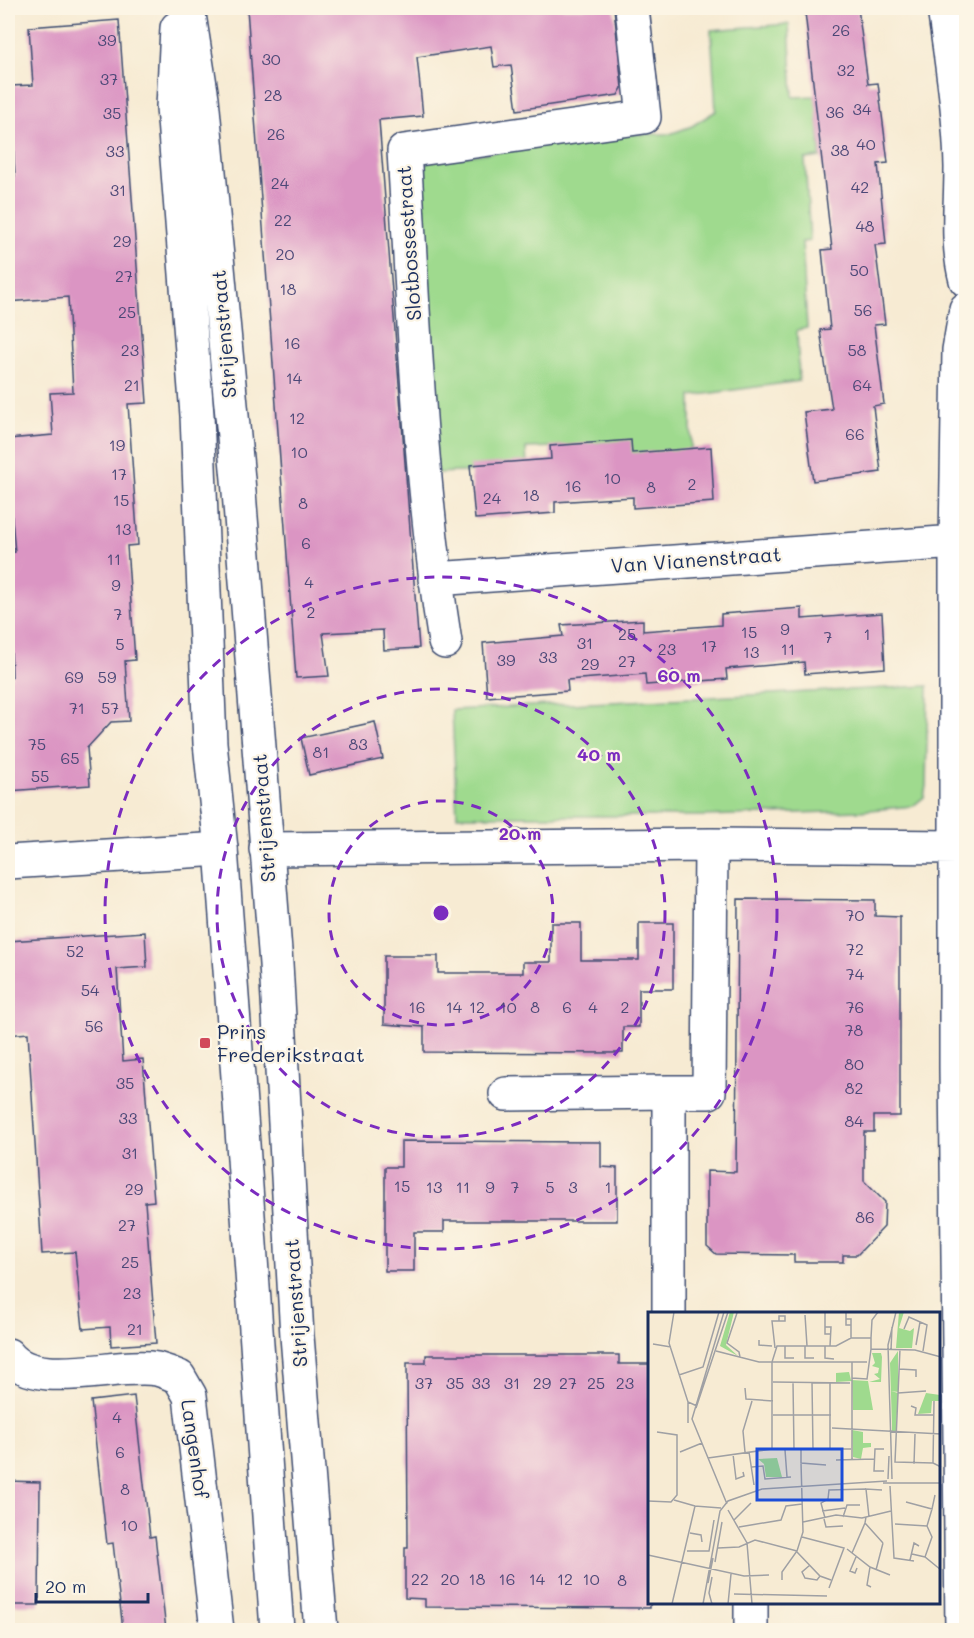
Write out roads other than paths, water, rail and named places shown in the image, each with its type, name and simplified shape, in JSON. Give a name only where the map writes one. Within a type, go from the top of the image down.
[{"type":"street","name":"Strijenstraat","points":[[178,8],[173,107],[196,415],[210,743],[221,849],[277,1630]]},
{"type":"street","name":"Strijenstraat","points":[[188,8],[201,98],[238,479],[276,975],[297,1336],[321,1630]]},
{"type":"street","name":"Slotbossestraat","points":[[435,579],[423,466],[404,151],[644,117],[632,8]]},
{"type":"street","points":[[944,8],[961,165],[960,255],[966,280]]},
{"type":"street","points":[[962,1630],[961,1068],[956,847],[961,707],[956,542],[960,350],[966,309]]},
{"type":"street","name":"Van Vianenstraat","points":[[435,579],[956,542]]},
{"type":"street","points":[[435,579],[445,642]]},
{"type":"street","points":[[8,862],[221,849],[711,845],[956,847]]},
{"type":"street","points":[[506,1094],[709,1092],[711,845]]},
{"type":"street","points":[[669,1092],[669,1312]]},
{"type":"street","name":"Langenhof","points":[[8,1355],[16,1365],[40,1372],[156,1369],[179,1377],[190,1396],[217,1630]]},
{"type":"street","points":[[751,1605],[751,1630]]},
{"type":"place","name":"Prins Frederikstraat","points":[[205,1043]]}]
